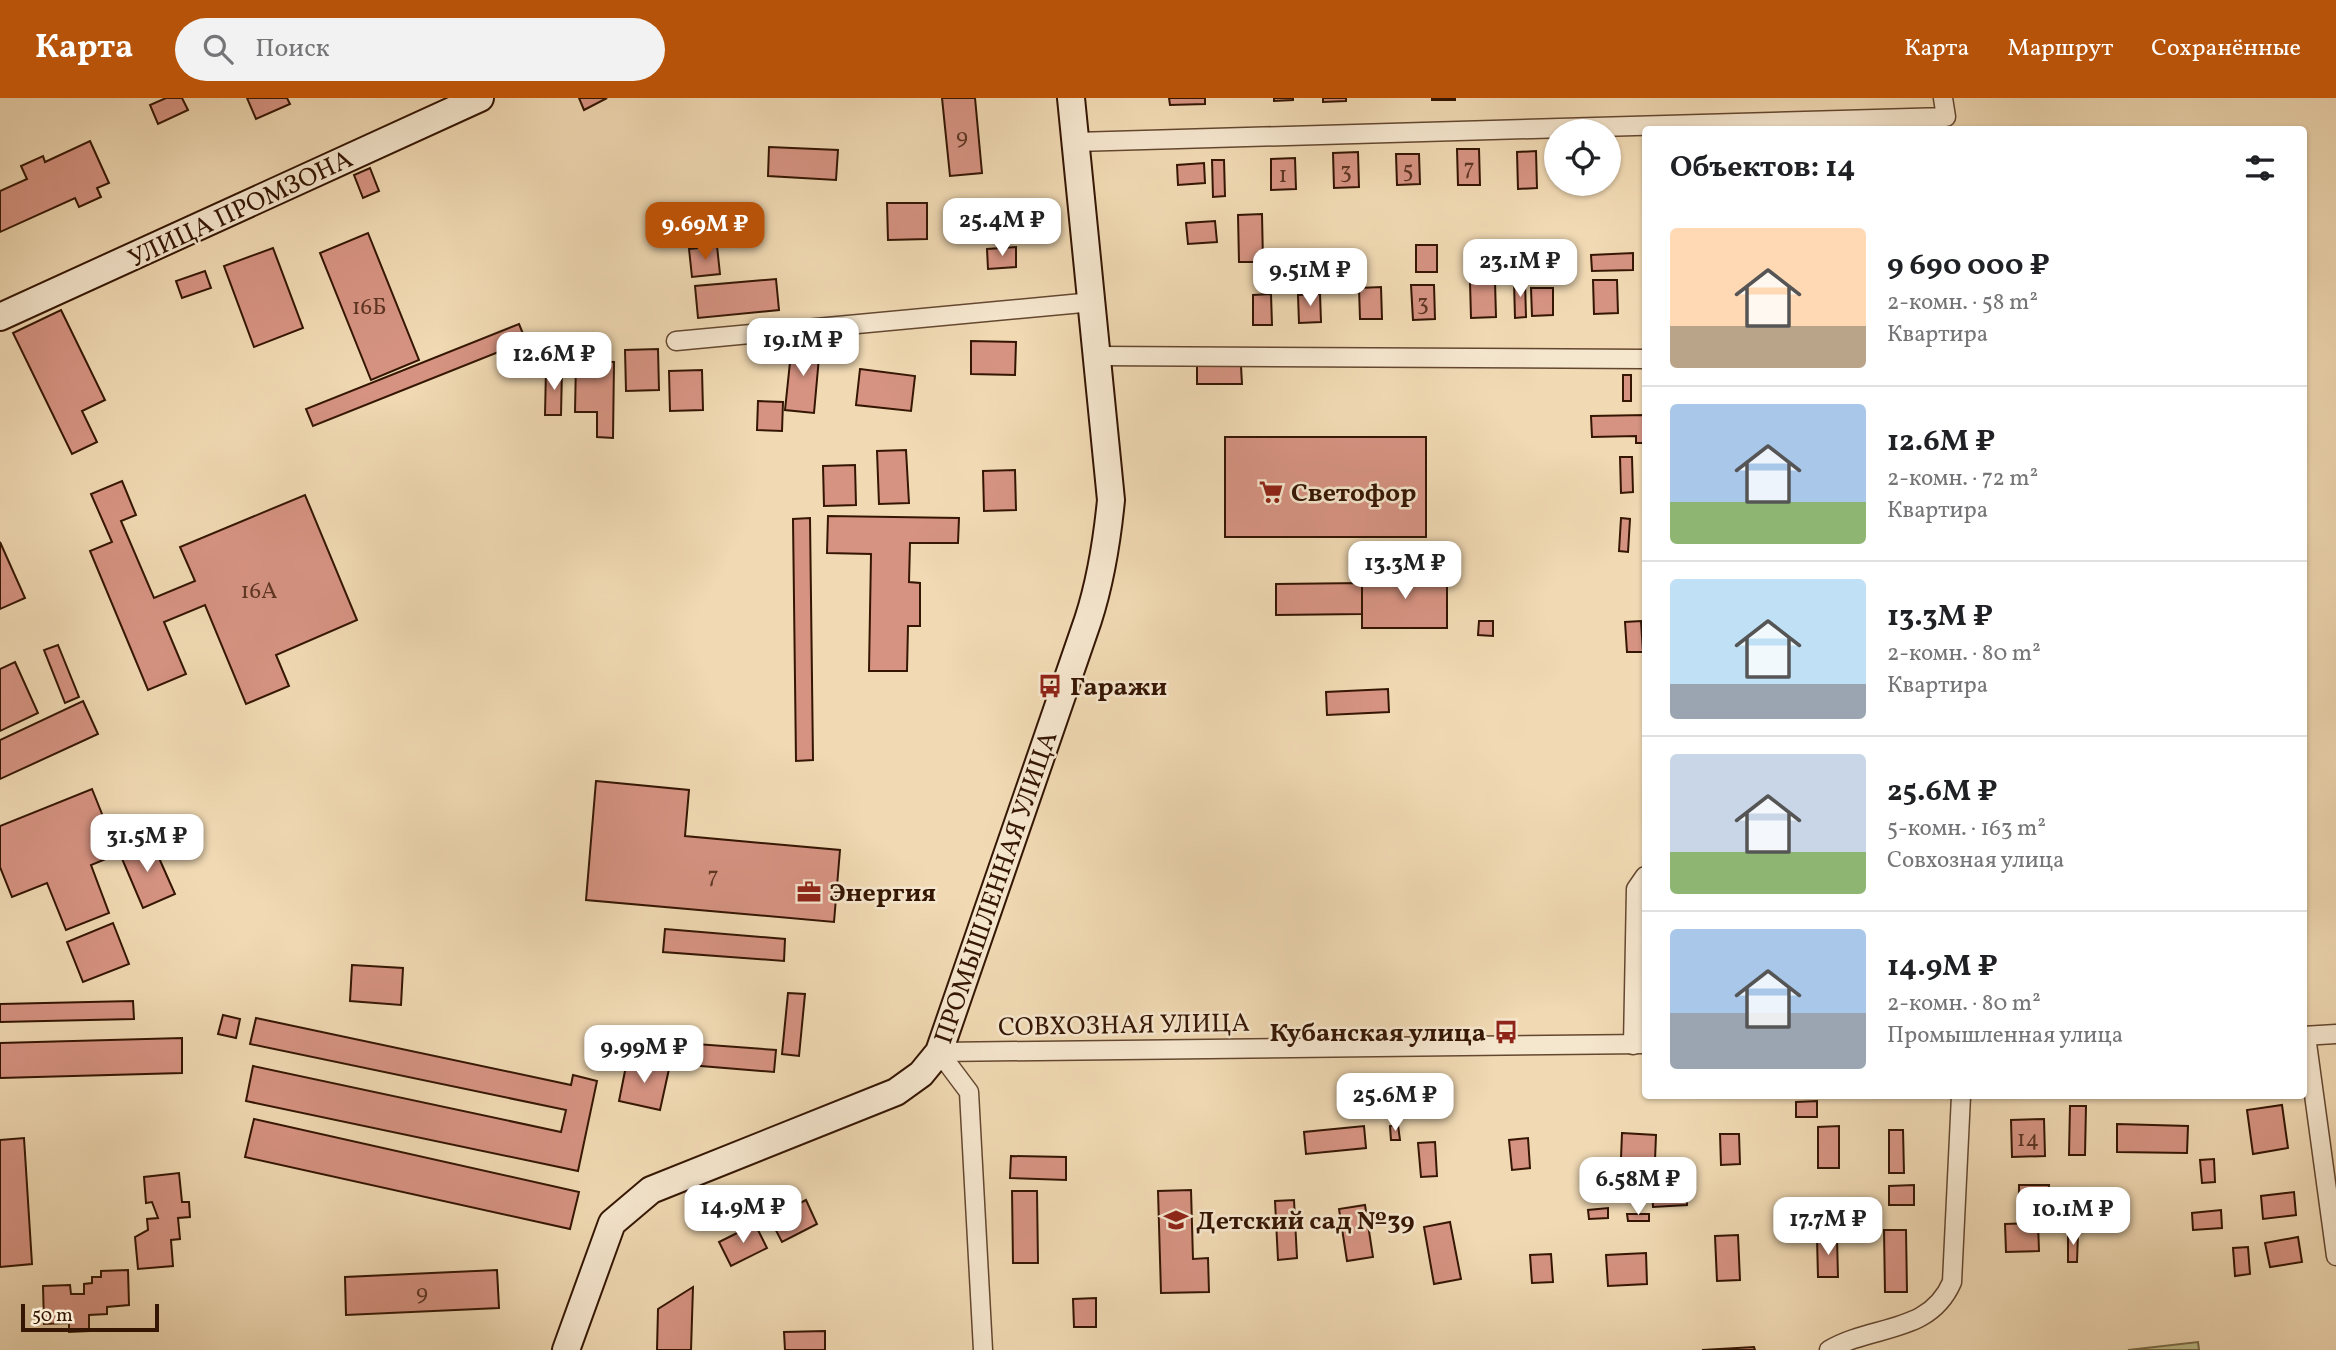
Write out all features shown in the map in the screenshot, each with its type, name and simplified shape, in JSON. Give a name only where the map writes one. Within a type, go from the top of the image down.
[{"type":"main road","name":"УЛИЦА ПРОМЗОНА","points":[[0,317],[480,98]]},
{"type":"main road","name":"ПРОМЫШЛЕННАЯ УЛИЦА","points":[[566,1350],[612,1223],[651,1190],[896,1092],[921,1074],[939,1052],[1100,582],[1111,499],[1099,356],[1071,98]]},
{"type":"street","points":[[1076,142],[1946,117],[1943,98]]},
{"type":"street","points":[[676,341],[1093,302]]},
{"type":"street","points":[[1099,356],[1642,359]]},
{"type":"street","points":[[1639,1044],[1636,889],[1642,880]]},
{"type":"street","points":[[2307,1035],[2336,1034]]},
{"type":"street","name":"СОВХОЗНАЯ УЛИЦА","points":[[939,1052],[1639,1044]]},
{"type":"street","points":[[939,1052],[969,1092],[983,1350]]},
{"type":"street","points":[[2307,1056],[2336,1256]]},
{"type":"street","points":[[1829,1350],[1856,1337],[1927,1316],[1944,1301],[1952,1282],[1961,1099]]},
{"type":"green space","points":[[2198,1342],[2199,1350],[2128,1350]]},
{"type":"building","points":[[166,98],[182,98],[188,110],[158,124],[150,105]]},
{"type":"building","points":[[247,98],[287,98],[290,104],[256,119]]},
{"type":"building","points":[[579,98],[607,98],[584,110]]},
{"type":"building","points":[[942,98],[975,98],[982,173],[950,176]]},
{"type":"building","points":[[1169,98],[1205,98],[1205,104],[1170,105]]},
{"type":"building","points":[[1274,98],[1293,98],[1293,100],[1274,101]]},
{"type":"building","points":[[1323,98],[1346,98],[1346,101],[1323,102]]},
{"type":"building","points":[[1455,98],[1455,100],[1432,100]]},
{"type":"building","points":[[90,141],[109,183],[97,188],[101,197],[79,207],[75,198],[0,232],[0,191],[27,179],[21,166],[43,156],[45,162]]},
{"type":"building","points":[[769,147],[838,150],[836,180],[768,176]]},
{"type":"building","points":[[1457,149],[1479,149],[1480,185],[1458,185]]},
{"type":"building","points":[[1536,151],[1537,188],[1518,189],[1517,152]]},
{"type":"building","points":[[1358,152],[1359,187],[1334,188],[1333,153]]},
{"type":"building","points":[[1396,154],[1419,154],[1420,184],[1397,185]]},
{"type":"building","points":[[1295,158],[1296,189],[1271,190],[1271,159]]},
{"type":"building","points":[[1212,160],[1224,160],[1225,196],[1213,197]]},
{"type":"building","points":[[1204,163],[1205,183],[1178,185],[1177,165]]},
{"type":"building","points":[[370,168],[379,191],[363,198],[354,175]]},
{"type":"building","points":[[887,203],[927,203],[927,239],[888,240]]},
{"type":"building","points":[[1262,214],[1263,262],[1239,262],[1238,215]]},
{"type":"building","points":[[1215,221],[1217,242],[1188,244],[1186,223]]},
{"type":"building","points":[[368,233],[419,360],[371,380],[320,253]]},
{"type":"building","points":[[1416,245],[1437,245],[1437,272],[1416,272]]},
{"type":"building","points":[[717,246],[720,274],[692,277],[689,249]]},
{"type":"building","points":[[1016,247],[1016,267],[988,269],[987,249]]},
{"type":"building","points":[[273,248],[303,328],[254,347],[224,266]]},
{"type":"building","points":[[1633,253],[1633,270],[1592,271],[1591,255]]},
{"type":"building","points":[[205,271],[211,288],[182,298],[176,281]]},
{"type":"building","points":[[776,279],[779,310],[698,318],[695,286]]},
{"type":"building","points":[[1593,280],[1617,280],[1618,313],[1594,314]]},
{"type":"building","points":[[1495,281],[1496,317],[1471,318],[1470,282]]},
{"type":"building","points":[[1514,281],[1525,281],[1526,317],[1515,318]]},
{"type":"building","points":[[1411,285],[1434,285],[1435,319],[1413,320]]},
{"type":"building","points":[[1381,287],[1382,319],[1360,319],[1359,288]]},
{"type":"building","points":[[1531,288],[1553,288],[1553,315],[1532,316]]},
{"type":"building","points":[[1271,294],[1272,325],[1253,325],[1253,295]]},
{"type":"building","points":[[1320,294],[1321,322],[1299,323],[1298,295]]},
{"type":"building","points":[[61,310],[105,400],[82,411],[97,442],[72,454],[13,333]]},
{"type":"building","points":[[519,324],[526,341],[313,426],[306,409]]},
{"type":"building","points":[[971,341],[1016,342],[1015,375],[971,374]]},
{"type":"building","points":[[792,343],[820,346],[814,413],[785,410]]},
{"type":"building","points":[[658,349],[659,390],[626,391],[625,350]]},
{"type":"building","points":[[576,361],[614,362],[613,438],[597,437],[597,412],[575,412]]},
{"type":"building","points":[[1197,366],[1241,366],[1242,384],[1197,384]]},
{"type":"building","points":[[546,369],[562,369],[561,415],[545,415]]},
{"type":"building","points":[[860,369],[915,376],[911,411],[856,405]]},
{"type":"building","points":[[702,370],[703,410],[670,411],[669,371]]},
{"type":"building","points":[[1623,375],[1631,375],[1631,401],[1623,401]]},
{"type":"building","points":[[758,401],[783,402],[782,431],[757,430]]},
{"type":"building","points":[[1642,415],[1642,443],[1636,443],[1636,436],[1592,437],[1591,416]]},
{"type":"building","points":[[1225,437],[1426,437],[1426,537],[1225,537]]},
{"type":"building","points":[[906,450],[909,503],[879,504],[877,451]]},
{"type":"building","points":[[1620,457],[1632,457],[1633,492],[1621,493]]},
{"type":"building","points":[[855,465],[856,505],[824,506],[823,466]]},
{"type":"building","points":[[1015,470],[1016,510],[984,511],[983,471]]},
{"type":"building","points":[[122,481],[136,515],[121,521],[154,598],[195,581],[180,547],[305,495],[357,620],[276,655],[289,686],[246,704],[205,605],[164,622],[186,674],[148,690],[90,551],[112,542],[91,494]]},
{"type":"building","points":[[828,516],[959,518],[958,543],[910,543],[909,582],[920,583],[920,626],[908,626],[907,671],[869,671],[871,554],[827,553]]},
{"type":"building","points":[[810,518],[813,760],[796,761],[793,519]]},
{"type":"building","points":[[1621,518],[1630,519],[1628,552],[1619,551]]},
{"type":"building","points":[[0,542],[25,598],[0,609]]},
{"type":"building","points":[[1447,573],[1447,628],[1362,628],[1362,574]]},
{"type":"building","points":[[1362,583],[1362,614],[1276,615],[1276,584]]},
{"type":"building","points":[[1479,621],[1493,621],[1493,636],[1478,635]]},
{"type":"building","points":[[1641,621],[1642,652],[1627,652],[1625,622]]},
{"type":"building","points":[[58,645],[79,697],[65,703],[44,650]]},
{"type":"building","points":[[15,662],[38,713],[0,731],[0,669]]},
{"type":"building","points":[[1388,689],[1389,712],[1327,715],[1326,692]]},
{"type":"building","points":[[83,701],[98,734],[0,779],[0,740]]},
{"type":"building","points":[[596,781],[689,790],[685,836],[840,850],[834,922],[586,900]]},
{"type":"building","points":[[92,789],[118,854],[91,865],[109,913],[66,930],[47,883],[12,897],[0,867],[0,826]]},
{"type":"building","points":[[151,840],[175,894],[143,908],[120,854]]},
{"type":"building","points":[[113,923],[129,964],[83,982],[67,942]]},
{"type":"building","points":[[665,929],[785,939],[784,961],[663,952]]},
{"type":"building","points":[[352,965],[403,968],[401,1005],[350,1001]]},
{"type":"building","points":[[788,993],[805,994],[799,1056],[782,1054]]},
{"type":"building","points":[[133,1001],[134,1019],[0,1022],[0,1004]]},
{"type":"building","points":[[223,1015],[240,1019],[236,1038],[218,1034]]},
{"type":"building","points":[[256,1018],[571,1085],[573,1075],[597,1081],[578,1171],[246,1101],[253,1066],[561,1132],[566,1110],[250,1044]]},
{"type":"building","points":[[182,1038],[182,1073],[0,1078],[0,1043]]},
{"type":"building","points":[[655,1041],[776,1050],[774,1072],[653,1062]]},
{"type":"building","points":[[627,1061],[669,1069],[660,1110],[619,1101]]},
{"type":"building","points":[[1817,1101],[1817,1117],[1796,1117],[1796,1102]]},
{"type":"building","points":[[2282,1105],[2288,1148],[2253,1154],[2247,1110]]},
{"type":"building","points":[[2070,1106],[2086,1106],[2085,1155],[2069,1155]]},
{"type":"building","points":[[254,1119],[579,1192],[570,1229],[245,1157]]},
{"type":"building","points":[[2044,1119],[2045,1156],[2012,1157],[2011,1120]]},
{"type":"building","points":[[2117,1124],[2188,1126],[2187,1153],[2117,1152]]},
{"type":"building","points":[[1398,1125],[1400,1140],[1391,1140],[1390,1126]]},
{"type":"building","points":[[1364,1126],[1366,1148],[1306,1154],[1304,1132]]},
{"type":"building","points":[[1839,1126],[1839,1168],[1818,1168],[1818,1127]]},
{"type":"building","points":[[1889,1130],[1903,1130],[1904,1173],[1889,1173]]},
{"type":"building","points":[[1622,1133],[1656,1135],[1655,1160],[1621,1158]]},
{"type":"building","points":[[1720,1134],[1739,1134],[1740,1164],[1721,1165]]},
{"type":"building","points":[[24,1138],[32,1264],[0,1267],[0,1140]]},
{"type":"building","points":[[1528,1138],[1530,1168],[1512,1170],[1509,1140]]},
{"type":"building","points":[[1435,1142],[1437,1176],[1421,1177],[1418,1143]]},
{"type":"building","points":[[1011,1156],[1066,1157],[1066,1180],[1010,1178]]},
{"type":"building","points":[[2214,1159],[2215,1182],[2202,1183],[2200,1160]]},
{"type":"building","points":[[179,1173],[182,1202],[189,1202],[190,1217],[178,1218],[180,1239],[171,1240],[173,1266],[138,1269],[135,1237],[148,1230],[147,1219],[158,1218],[152,1202],[146,1203],[144,1177]]},
{"type":"building","points":[[1686,1184],[1687,1205],[1653,1207],[1652,1186]]},
{"type":"building","points":[[1914,1185],[1914,1205],[1889,1205],[1889,1186]]},
{"type":"building","points":[[2019,1185],[2049,1185],[2048,1193],[2019,1193]]},
{"type":"building","points":[[1191,1190],[1193,1259],[1208,1258],[1209,1292],[1161,1293],[1158,1191]]},
{"type":"building","points":[[1012,1191],[1037,1191],[1038,1263],[1013,1263]]},
{"type":"building","points":[[2294,1192],[2296,1215],[2263,1219],[2261,1196]]},
{"type":"building","points":[[806,1200],[817,1224],[782,1242],[770,1219]]},
{"type":"building","points":[[1294,1200],[1297,1258],[1278,1260],[1275,1201]]},
{"type":"building","points":[[1365,1205],[1373,1257],[1347,1261],[1339,1209]]},
{"type":"building","points":[[1608,1208],[1608,1218],[1589,1219],[1588,1210]]},
{"type":"building","points":[[2094,1208],[2108,1208],[2109,1229],[2095,1230]]},
{"type":"building","points":[[2221,1210],[2222,1228],[2193,1230],[2192,1213]]},
{"type":"building","points":[[1627,1214],[1649,1214],[1649,1221],[1628,1221]]},
{"type":"building","points":[[1450,1222],[1461,1279],[1434,1284],[1424,1227]]},
{"type":"building","points":[[2038,1223],[2039,1251],[2006,1252],[2005,1224]]},
{"type":"building","points":[[755,1224],[767,1248],[731,1266],[719,1242]]},
{"type":"building","points":[[1884,1230],[1906,1230],[1907,1292],[1885,1292]]},
{"type":"building","points":[[2068,1232],[2078,1233],[2077,1262],[2068,1262]]},
{"type":"building","points":[[1738,1235],[1740,1280],[1717,1281],[1715,1236]]},
{"type":"building","points":[[2298,1237],[2302,1262],[2270,1267],[2265,1243]]},
{"type":"building","points":[[1817,1238],[1837,1238],[1838,1277],[1818,1277]]},
{"type":"building","points":[[2248,1247],[2250,1274],[2235,1276],[2233,1248]]},
{"type":"building","points":[[1646,1253],[1647,1284],[1608,1286],[1606,1255]]},
{"type":"building","points":[[1551,1254],[1553,1282],[1532,1283],[1530,1255]]},
{"type":"building","points":[[128,1270],[129,1305],[107,1307],[107,1314],[89,1315],[89,1331],[69,1332],[69,1323],[44,1324],[43,1286],[70,1285],[71,1294],[84,1294],[84,1284],[92,1283],[92,1277],[101,1277],[101,1271]]},
{"type":"building","points":[[497,1270],[499,1308],[346,1315],[345,1277]]},
{"type":"building","points":[[693,1287],[691,1350],[657,1350],[658,1309]]},
{"type":"building","points":[[1096,1298],[1096,1327],[1074,1327],[1073,1299]]},
{"type":"building","points":[[825,1331],[825,1350],[785,1350],[784,1332]]},
{"type":"building","points":[[1754,1347],[1755,1350],[1702,1350]]},
{"type":"place","name":"Светофор","points":[[1271,492]]},
{"type":"place","name":"Гаражи","points":[[1050,686]]},
{"type":"place","name":"Энергия","points":[[809,892]]},
{"type":"place","name":"Кубанская улица","points":[[1506,1032]]},
{"type":"place","name":"Детский сад №39","points":[[1176,1220]]}]
